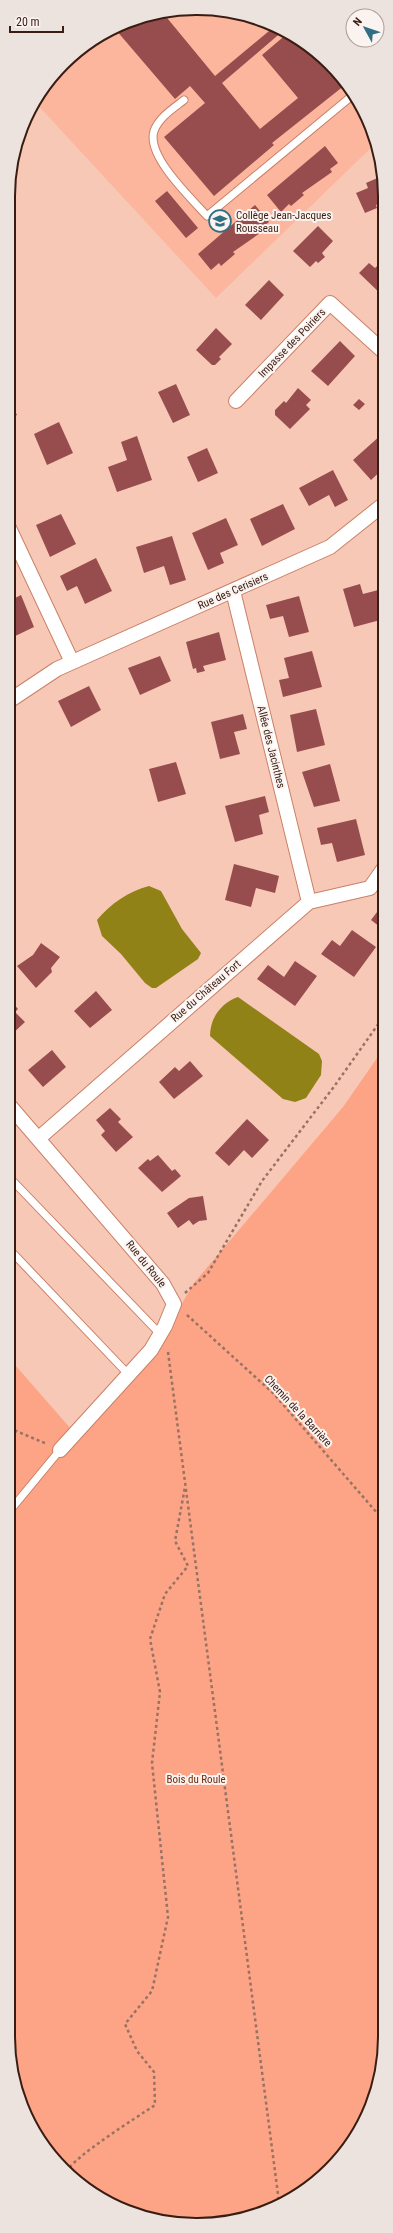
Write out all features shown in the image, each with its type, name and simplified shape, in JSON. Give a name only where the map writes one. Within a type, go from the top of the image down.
[{"type":"street","name":"Impasse des Poiriers","points":[[236,401],[330,303],[378,347]]},
{"type":"street","name":"Rue des Cerisiers","points":[[15,697],[57,669],[330,547],[378,509]]},
{"type":"street","points":[[15,541],[72,662]]},
{"type":"street","name":"Allée des Jacinthes","points":[[233,591],[309,902]]},
{"type":"street","name":"Rue du Château Fort","points":[[39,1138],[309,902],[370,888],[378,877]]},
{"type":"street","name":"Rue du Roule","points":[[15,1112],[164,1284],[174,1304]]},
{"type":"street","points":[[60,1450],[151,1350],[174,1304]]},
{"type":"lane","points":[[184,100],[162,119],[154,131],[154,141],[157,154],[168,170],[207,216],[349,99]]},
{"type":"lane","points":[[15,1183],[162,1330]]},
{"type":"lane","points":[[15,1255],[128,1374]]},
{"type":"lane","points":[[15,1505],[60,1450]]},
{"type":"path","points":[[174,1304],[208,1273],[262,1180],[333,1088],[378,1024]]},
{"type":"path","name":"Chemin de la Barrière","points":[[174,1304],[274,1394],[378,1514]]},
{"type":"path","points":[[162,1330],[186,1484],[279,2198]]},
{"type":"path","points":[[15,1431],[60,1450]]},
{"type":"path","points":[[70,2166],[96,2146],[155,2105],[154,2072],[137,2052],[125,2024],[152,1991],[168,1917],[152,1763],[160,1692],[150,1639],[165,1594],[188,1566],[175,1541],[186,1484]]},
{"type":"shaded area","name":"Collège Jean-Jacques Rousseau","points":[[185,15],[208,15],[232,18],[266,29],[287,39],[316,60],[340,86],[354,106],[364,127],[371,148],[216,298],[39,106],[60,77],[86,53],[116,34],[161,18]]},
{"type":"shaded area","points":[[149,886],[161,891],[182,929],[201,953],[198,959],[156,988],[152,988],[145,983],[121,954],[102,936],[97,920],[120,899],[134,891]]},
{"type":"shaded area","points":[[238,997],[319,1054],[322,1061],[321,1075],[306,1098],[295,1102],[283,1099],[210,1036],[214,1017],[226,1003]]},
{"type":"green space","name":"Bois du Roule","points":[[378,1057],[378,2048],[375,2072],[359,2117],[340,2147],[316,2173],[287,2194],[266,2204],[232,2215],[208,2218],[185,2218],[161,2215],[127,2204],[106,2194],[68,2165],[39,2127],[29,2106],[18,2072],[15,2048],[15,1365],[78,1437],[148,1361],[194,1283],[343,1107]]},
{"type":"building","points":[[167,18],[215,76],[269,31],[278,35],[222,83],[260,129],[298,98],[262,55],[283,37],[316,60],[325,68],[341,88],[272,143],[274,145],[214,196],[164,137],[205,103],[190,86],[175,99],[118,33],[150,21]]},
{"type":"building","points":[[325,146],[338,163],[330,169],[332,172],[302,193],[304,195],[291,206],[289,204],[281,212],[267,195]]},
{"type":"building","points":[[377,178],[378,204],[376,205],[377,208],[365,213],[356,193],[368,188],[366,183]]},
{"type":"building","points":[[167,191],[198,228],[186,238],[155,201]]},
{"type":"building","points":[[255,205],[269,222],[261,228],[263,231],[233,252],[235,254],[221,266],[219,263],[211,270],[198,254]]},
{"type":"building","points":[[318,226],[333,241],[322,253],[325,257],[318,263],[316,261],[310,267],[293,251]]},
{"type":"building","points":[[369,263],[375,268],[378,265],[378,291],[359,273]]},
{"type":"building","points":[[269,280],[284,295],[261,320],[245,305]]},
{"type":"building","points":[[216,328],[232,344],[219,357],[221,359],[215,365],[212,365],[196,350]]},
{"type":"building","points":[[340,341],[355,356],[328,386],[311,371]]},
{"type":"building","points":[[176,384],[190,415],[173,423],[158,392]]},
{"type":"building","points":[[298,388],[311,400],[306,405],[310,409],[290,429],[275,415],[275,410],[284,401],[286,403]]},
{"type":"building","points":[[359,399],[365,404],[359,410],[353,405]]},
{"type":"building","points":[[59,422],[73,453],[47,465],[34,434]]},
{"type":"building","points":[[137,436],[152,480],[117,492],[108,467],[127,460],[121,442]]},
{"type":"building","points":[[378,438],[378,474],[371,480],[353,460]]},
{"type":"building","points":[[207,448],[218,473],[198,482],[187,457]]},
{"type":"building","points":[[333,470],[348,500],[335,507],[329,495],[309,506],[299,488]]},
{"type":"building","points":[[283,504],[295,529],[262,546],[250,519]]},
{"type":"building","points":[[61,514],[76,544],[50,557],[36,525]]},
{"type":"building","points":[[226,518],[238,545],[220,553],[224,563],[208,570],[192,533]]},
{"type":"building","points":[[172,536],[186,580],[170,585],[164,566],[144,573],[136,547]]},
{"type":"building","points":[[96,558],[112,591],[85,604],[77,586],[67,591],[60,576]]},
{"type":"building","points":[[360,584],[363,594],[378,590],[378,621],[354,627],[343,589]]},
{"type":"building","points":[[21,595],[34,627],[15,636],[15,598]]},
{"type":"building","points":[[299,596],[309,632],[289,637],[283,616],[270,619],[266,605]]},
{"type":"building","points":[[219,632],[226,660],[203,666],[205,671],[197,673],[196,668],[193,669],[186,642]]},
{"type":"building","points":[[312,651],[322,687],[283,697],[279,680],[289,678],[284,658]]},
{"type":"building","points":[[160,656],[171,681],[140,695],[128,668]]},
{"type":"building","points":[[89,686],[101,710],[71,727],[58,701]]},
{"type":"building","points":[[316,709],[325,745],[297,752],[290,715]]},
{"type":"building","points":[[243,714],[247,729],[234,732],[240,754],[220,759],[211,722]]},
{"type":"building","points":[[176,762],[186,794],[158,802],[149,769]]},
{"type":"building","points":[[330,764],[340,801],[314,807],[302,772]]},
{"type":"building","points":[[265,796],[269,812],[259,815],[263,834],[235,842],[225,806]]},
{"type":"building","points":[[356,819],[365,855],[337,862],[332,843],[321,845],[317,828]]},
{"type":"building","points":[[234,864],[279,876],[275,893],[256,888],[251,907],[225,900]]},
{"type":"building","points":[[378,911],[378,925],[371,920]]},
{"type":"building","points":[[352,930],[376,947],[354,977],[321,954],[332,940],[340,946]]},
{"type":"building","points":[[41,943],[60,957],[51,968],[52,972],[36,988],[17,966],[33,955]]},
{"type":"building","points":[[295,961],[317,976],[295,1006],[257,979],[268,965],[284,977]]},
{"type":"building","points":[[96,991],[112,1010],[90,1028],[74,1011]]},
{"type":"building","points":[[15,1012],[25,1022],[15,1031]]},
{"type":"building","points":[[52,1050],[66,1067],[43,1087],[28,1070]]},
{"type":"building","points":[[190,1061],[203,1076],[174,1099],[159,1082],[175,1067],[179,1071]]},
{"type":"building","points":[[110,1108],[121,1119],[118,1122],[133,1137],[116,1152],[101,1135],[105,1131],[96,1120]]},
{"type":"building","points":[[247,1119],[269,1140],[252,1158],[244,1150],[229,1166],[215,1153]]},
{"type":"building","points":[[158,1155],[172,1171],[175,1169],[181,1176],[162,1192],[138,1168],[148,1159],[150,1161]]},
{"type":"building","points":[[203,1196],[207,1220],[199,1221],[193,1225],[189,1220],[178,1228],[167,1213],[189,1198]]},
{"type":"place","name":"Collège Jean-Jacques Rousseau","points":[[220,221]]}]
